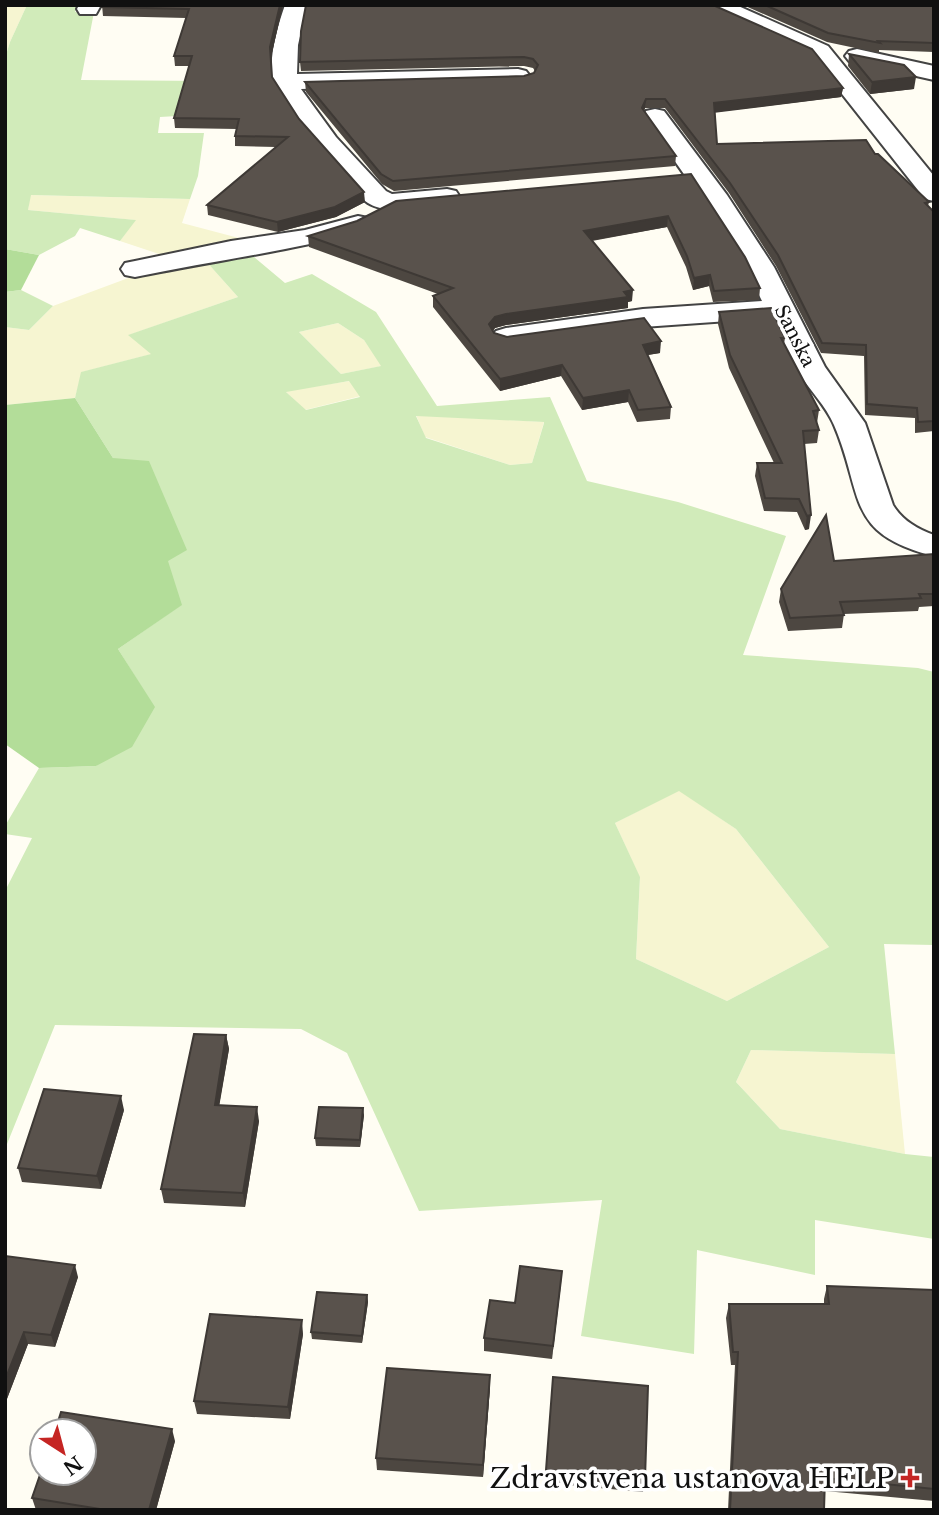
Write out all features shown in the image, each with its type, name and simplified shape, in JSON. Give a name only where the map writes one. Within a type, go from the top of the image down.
[{"type":"street","points":[[296,5],[289,27],[285,82],[293,98],[371,192],[388,202],[468,195]]},
{"type":"street","points":[[717,5],[820,51],[934,73]]},
{"type":"street","points":[[820,51],[934,193]]},
{"type":"street","points":[[285,82],[524,76]]},
{"type":"street","name":"Sanska","points":[[655,116],[683,175],[718,201],[760,267],[810,368],[849,423],[876,505],[886,522],[911,538],[934,546]]},
{"type":"street","points":[[135,269],[339,230],[371,217],[388,202]]},
{"type":"street","points":[[506,337],[633,319],[781,309]]},
{"type":"green space","points":[[5,5],[27,5],[5,58]]},
{"type":"green space","points":[[27,5],[78,5],[75,12],[94,12],[81,80],[206,81],[194,115],[160,117],[158,133],[204,133],[198,176],[190,199],[31,195],[28,210],[136,220],[120,241],[80,228],[75,236],[39,255],[5,249],[5,58]]},
{"type":"green space","points":[[30,195],[190,199],[182,223],[254,242],[165,256],[120,241],[135,220],[28,210]]},
{"type":"green space","points":[[5,249],[39,255],[21,290],[5,292]]},
{"type":"green space","points":[[247,251],[285,283],[312,274],[376,312],[437,406],[550,397],[587,481],[678,502],[786,536],[743,655],[918,668],[934,672],[934,945],[884,944],[895,1054],[751,1050],[736,1082],[780,1129],[905,1154],[934,1157],[934,1239],[815,1220],[815,1275],[697,1250],[694,1354],[581,1336],[602,1200],[419,1211],[347,1053],[301,1029],[55,1025],[5,1149],[5,891],[32,838],[5,834],[5,826],[39,768],[96,766],[154,707],[118,649],[181,605],[113,458],[75,398],[81,372],[151,354],[128,335],[238,297],[204,259]],"holes":[[[338,323],[364,340],[381,366],[341,374],[299,332]],[[349,381],[360,397],[306,410],[286,392]],[[416,416],[544,422],[532,463],[510,465],[426,438]],[[679,791],[736,829],[829,947],[727,1001],[636,959],[640,877],[615,823]]]},
{"type":"green space","points":[[204,259],[238,297],[129,335],[152,354],[82,372],[75,398],[5,405],[5,327],[29,330],[53,306],[131,277]]},
{"type":"green space","points":[[21,290],[53,306],[29,330],[5,327],[5,292]]},
{"type":"green space","points":[[338,323],[364,340],[382,366],[341,374],[299,332]]},
{"type":"green space","points":[[350,381],[361,396],[305,410],[285,391]]},
{"type":"green space","points":[[75,398],[113,458],[149,461],[187,550],[168,561],[182,605],[118,649],[155,707],[132,747],[96,766],[39,768],[5,744],[5,405]]},
{"type":"green space","points":[[416,415],[544,422],[532,463],[510,465],[425,437]]},
{"type":"green space","points":[[679,790],[736,829],[829,947],[727,1001],[636,959],[640,878],[615,823]]},
{"type":"green space","points":[[751,1050],[895,1054],[905,1154],[780,1129],[736,1082]]},
{"type":"building","points":[[102,5],[280,5],[270,47],[272,77],[299,119],[364,192],[335,207],[277,222],[207,205],[288,137],[235,136],[239,119],[174,118],[192,56],[174,56],[189,9]]},
{"type":"building","points":[[306,5],[713,5],[812,49],[843,88],[714,103],[717,144],[866,140],[875,154],[929,202],[925,203],[934,212],[934,421],[918,422],[917,408],[867,404],[866,345],[822,343],[778,255],[730,183],[665,99],[646,99],[642,108],[676,156],[393,181],[381,174],[305,82],[524,76],[534,73],[538,65],[533,59],[524,57],[300,62],[301,31]]},
{"type":"building","points":[[765,5],[934,5],[934,43],[878,41],[880,43],[828,33]]},
{"type":"building","points":[[849,54],[904,65],[916,77],[872,82]]},
{"type":"building","points":[[691,174],[745,257],[760,288],[714,291],[710,275],[694,278],[668,216],[584,231],[633,290],[624,292],[628,297],[506,314],[495,317],[489,324],[494,333],[507,337],[644,318],[661,341],[643,345],[671,407],[638,410],[629,390],[583,398],[562,365],[500,379],[433,296],[453,288],[308,236],[357,221],[396,201]]},
{"type":"building","points":[[771,308],[785,338],[781,338],[819,410],[813,411],[819,430],[803,431],[811,515],[807,516],[799,499],[765,498],[757,463],[782,463],[730,355],[719,312]]},
{"type":"building","points":[[826,515],[834,561],[934,554],[934,594],[919,594],[921,598],[840,602],[844,615],[790,618],[781,589]]},
{"type":"building","points":[[194,1034],[226,1035],[215,1105],[257,1107],[243,1193],[161,1189]]},
{"type":"building","points":[[44,1089],[121,1096],[97,1176],[18,1168]]},
{"type":"building","points":[[319,1107],[363,1108],[360,1140],[315,1138]]},
{"type":"building","points":[[5,1256],[75,1265],[51,1335],[24,1332],[5,1380]]},
{"type":"building","points":[[520,1266],[562,1271],[553,1346],[484,1338],[490,1300],[515,1303]]},
{"type":"building","points":[[827,1286],[934,1290],[934,1489],[825,1478],[824,1510],[730,1510],[738,1352],[733,1352],[729,1304],[829,1304]]},
{"type":"building","points":[[317,1292],[367,1295],[362,1336],[311,1332]]},
{"type":"building","points":[[210,1314],[302,1320],[288,1407],[194,1401]]},
{"type":"building","points":[[387,1368],[490,1375],[483,1465],[376,1458]]},
{"type":"building","points":[[553,1377],[648,1386],[645,1479],[546,1470]]},
{"type":"building","points":[[61,1412],[94,1417],[59,1417]]},
{"type":"building","points":[[98,1418],[172,1429],[149,1510],[106,1510],[32,1498],[36,1487],[98,1487]]},
{"type":"place","name":"Zdravstvena ustanova HELP","points":[[910,1478]]}]
